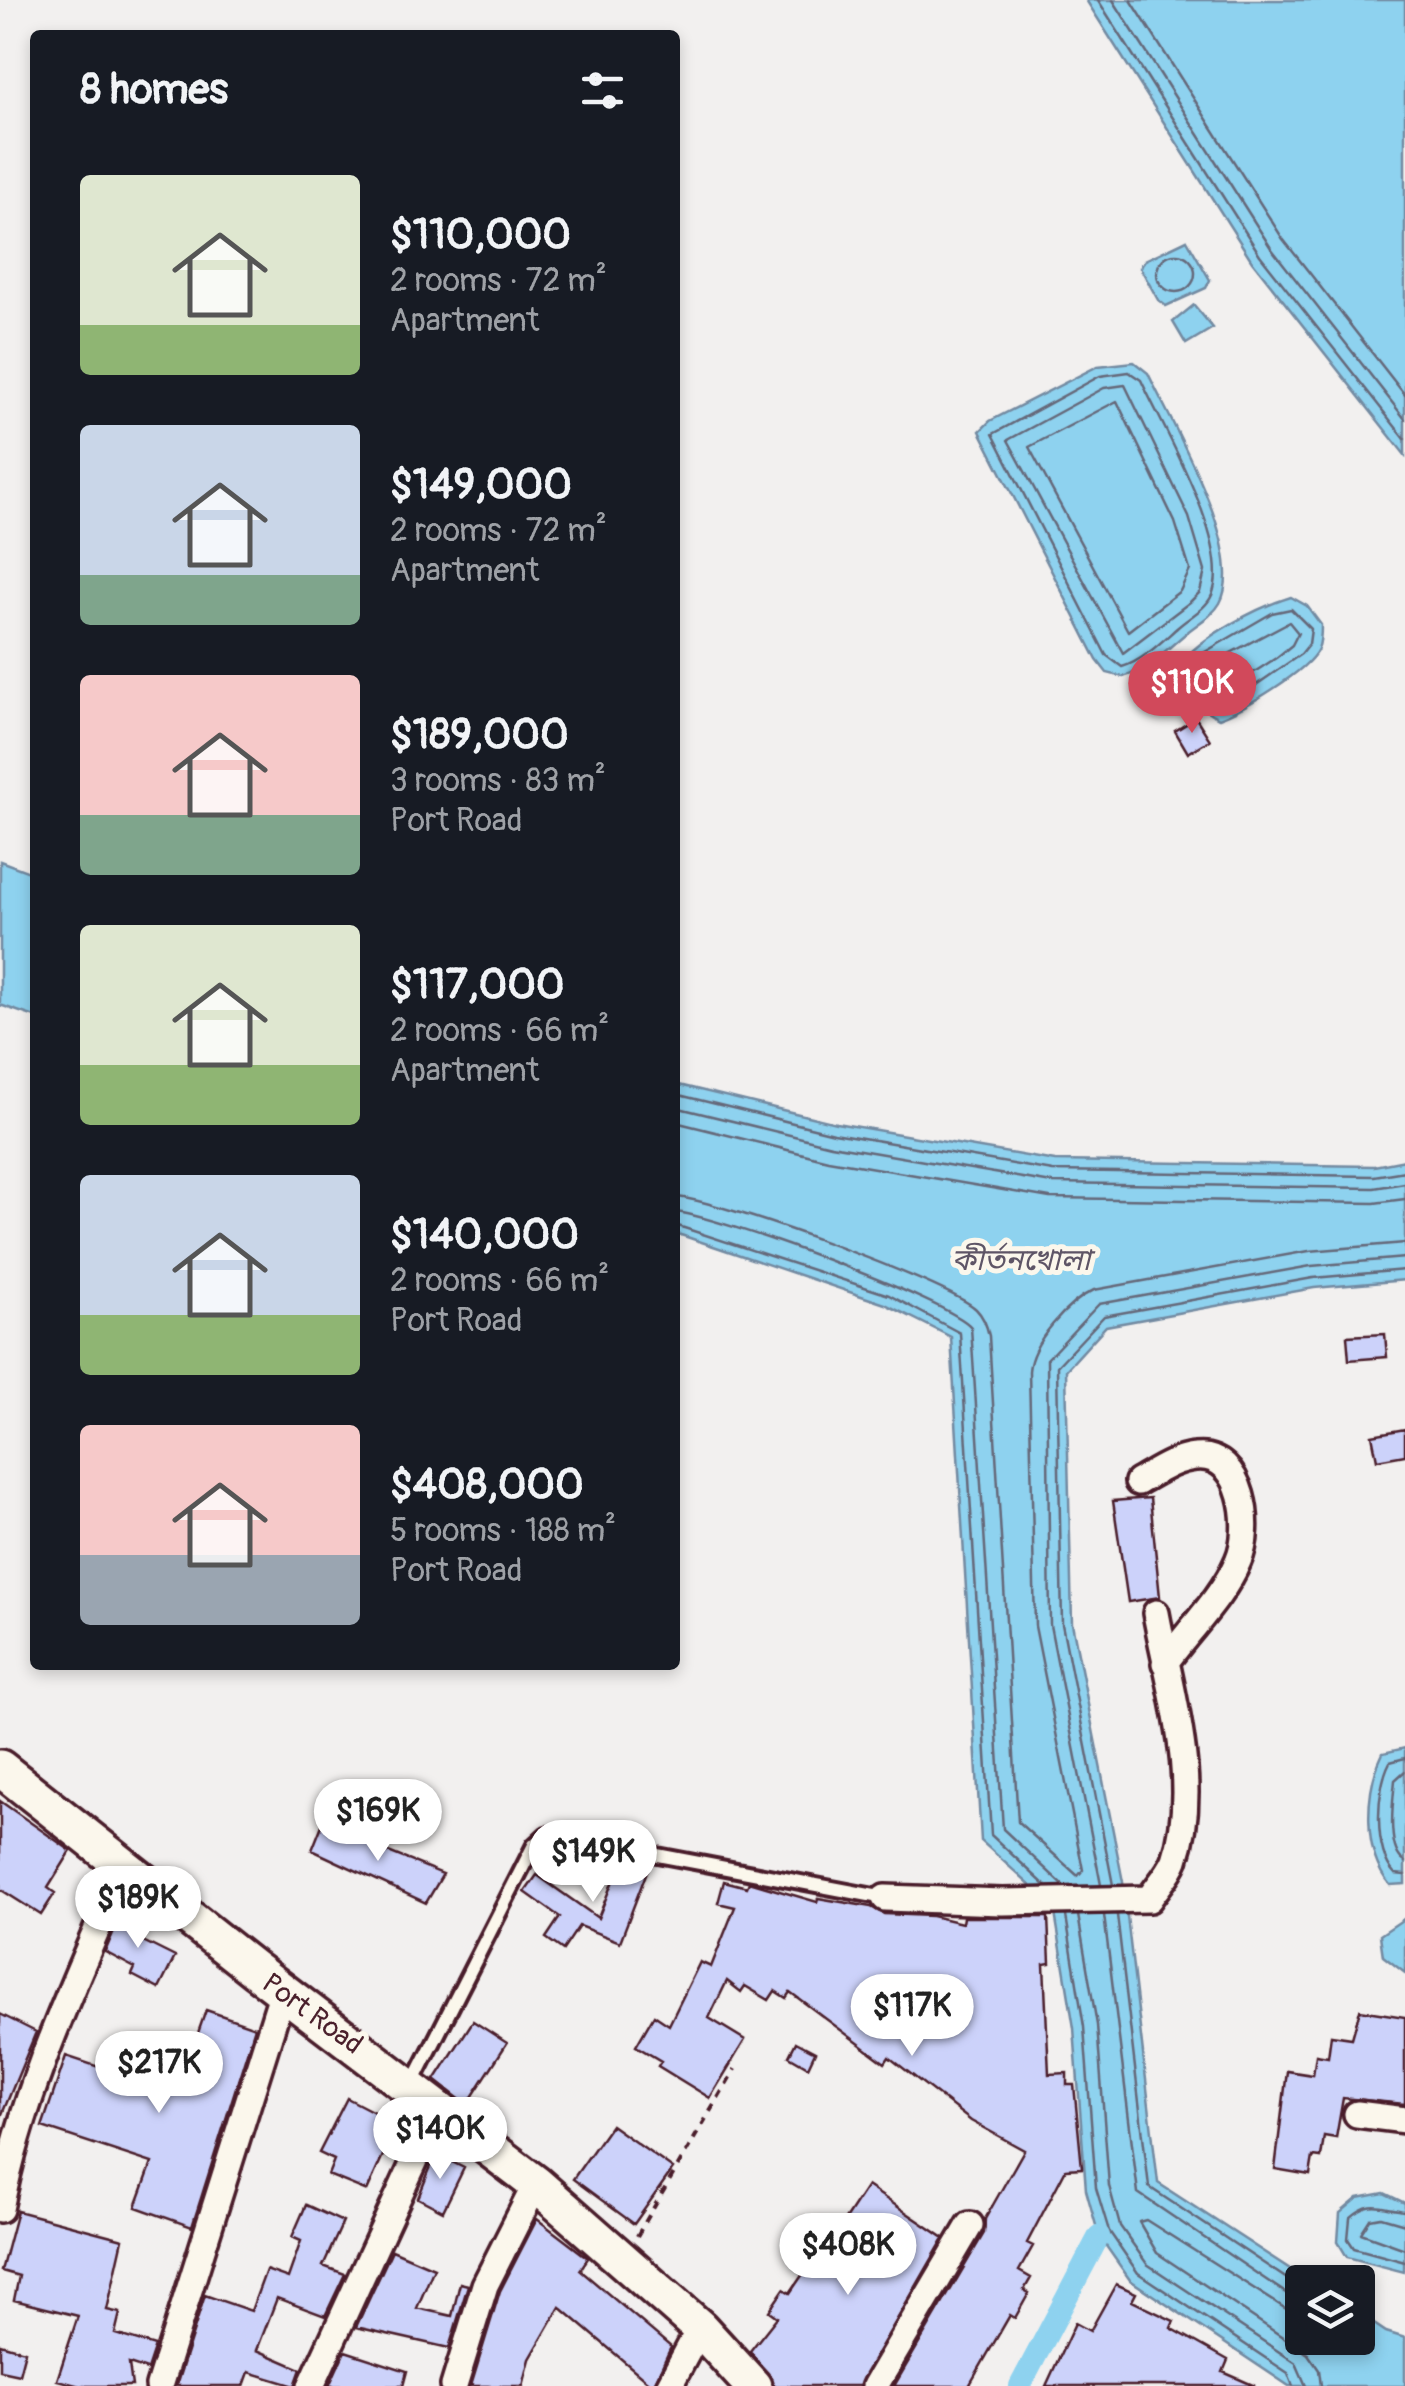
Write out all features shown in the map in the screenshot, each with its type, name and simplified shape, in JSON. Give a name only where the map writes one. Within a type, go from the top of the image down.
[{"type":"main road","name":"Port Road","points":[[0,1768],[282,1991],[536,2184],[700,2328],[753,2386]]},
{"type":"street","points":[[1138,1482],[1170,1463],[1198,1456],[1219,1462],[1235,1478],[1243,1509],[1244,1544],[1237,1564],[1165,1663]]},
{"type":"street","points":[[886,1898],[1002,1902],[1149,1899],[1174,1862],[1183,1812],[1181,1753],[1156,1613]]},
{"type":"street","points":[[0,2209],[13,2142],[27,2098],[124,1867]]},
{"type":"street","points":[[158,2386],[282,1991]]},
{"type":"street","points":[[311,2386],[425,2098]]},
{"type":"street","points":[[1357,2114],[1405,2120]]},
{"type":"street","points":[[454,2386],[485,2285],[536,2184]]},
{"type":"street","points":[[875,2386],[970,2225]]},
{"type":"street","points":[[669,2386],[700,2328]]},
{"type":"lane","points":[[425,2098],[534,1845],[546,1834],[886,1898]]},
{"type":"path","points":[[622,2261],[735,2070]]},
{"type":"water","points":[[1086,0],[1405,0],[1405,455],[1252,261]]},
{"type":"water","points":[[1187,240],[1210,280],[1206,288],[1166,306],[1158,300],[1140,267],[1145,260]]},
{"type":"water","points":[[1194,305],[1213,328],[1186,344],[1173,322]]},
{"type":"water","points":[[1134,362],[1148,373],[1203,487],[1224,552],[1226,580],[1220,603],[1213,612],[1148,665],[1123,677],[1107,673],[1097,660],[980,431],[990,421],[1098,366]]},
{"type":"water","points":[[1291,597],[1307,606],[1321,625],[1319,646],[1312,658],[1273,689],[1229,714],[1219,718],[1203,708],[1189,689],[1180,664],[1231,624]]},
{"type":"water","points":[[0,861],[30,872],[30,1015],[0,1005]]},
{"type":"water","name":"কীর্তনখোলা","points":[[680,1085],[836,1123],[1055,1161],[1374,1166],[1405,1160],[1405,1280],[1314,1288],[1106,1326],[1066,1370],[1072,1623],[1123,1882],[1158,2183],[1285,2266],[1285,2355],[1375,2355],[1375,2325],[1405,2338],[1405,2386],[1289,2386],[1130,2280],[1099,2236],[1086,2190],[1074,2028],[1054,1907],[981,1841],[951,1337],[885,1304],[680,1235]]},
{"type":"water","points":[[1405,1748],[1405,1884],[1390,1885],[1375,1856],[1370,1802],[1383,1753]]},
{"type":"water","points":[[1405,1918],[1405,1973],[1383,1956],[1380,1935]]},
{"type":"water","points":[[1384,2193],[1405,2203],[1404,2272],[1347,2257],[1338,2242],[1340,2213],[1358,2198]]},
{"type":"building","points":[[1196,718],[1210,740],[1188,753],[1175,731]]},
{"type":"building","points":[[1385,1334],[1387,1357],[1349,1360],[1347,1336]]},
{"type":"building","points":[[1405,1429],[1405,1455],[1377,1460],[1372,1435]]},
{"type":"building","points":[[1150,1498],[1160,1597],[1128,1602],[1113,1501]]},
{"type":"building","points":[[0,1801],[71,1851],[48,1888],[55,1893],[41,1915],[0,1889]]},
{"type":"building","points":[[322,1825],[443,1874],[426,1903],[312,1850]]},
{"type":"building","points":[[622,1858],[649,1866],[620,1942],[579,1926],[563,1950],[546,1938],[560,1917],[525,1892],[537,1875],[598,1918]]},
{"type":"building","points":[[724,1881],[747,1887],[749,1882],[817,1902],[818,1898],[871,1907],[884,1914],[932,1916],[962,1923],[963,1917],[1048,1917],[1050,1963],[1044,1964],[1049,2074],[1067,2073],[1067,2085],[1074,2085],[1082,2168],[1066,2169],[1027,2243],[1033,2246],[1019,2271],[1031,2278],[1024,2290],[1029,2293],[1015,2318],[1010,2315],[969,2386],[894,2386],[984,2233],[985,2219],[1024,2150],[971,2121],[889,2057],[885,2063],[790,1992],[786,1998],[775,1991],[769,2000],[745,1986],[741,1992],[727,1981],[709,2018],[745,2040],[710,2098],[658,2066],[661,2061],[636,2046],[654,2015],[669,2025],[700,1962],[711,1967],[735,1907],[718,1903]]},
{"type":"building","points":[[124,1907],[141,1915],[131,1935],[175,1957],[159,1989],[132,1975],[135,1968],[105,1952]]},
{"type":"building","points":[[206,2010],[255,2027],[192,2227],[136,2207],[152,2163],[42,2127],[66,2056],[177,2093]]},
{"type":"building","points":[[1360,2010],[1405,2017],[1405,2104],[1343,2098],[1336,2138],[1324,2136],[1321,2158],[1313,2157],[1310,2175],[1275,2169],[1287,2071],[1313,2075],[1316,2055],[1328,2057],[1331,2035],[1352,2038]]},
{"type":"building","points":[[0,2014],[36,2032],[0,2119]]},
{"type":"building","points":[[473,2021],[507,2043],[467,2105],[435,2080]]},
{"type":"building","points":[[796,2042],[815,2052],[808,2067],[789,2056]]},
{"type":"building","points":[[347,2098],[397,2124],[367,2191],[328,2175],[334,2160],[319,2153]]},
{"type":"building","points":[[611,2125],[673,2169],[634,2224],[573,2179]]},
{"type":"building","points":[[436,2154],[464,2168],[443,2211],[418,2198]]},
{"type":"building","points":[[867,2186],[944,2238],[859,2386],[775,2386],[750,2351],[777,2317],[769,2311],[784,2289],[790,2293],[807,2268],[811,2271]]},
{"type":"building","points":[[306,2205],[343,2222],[323,2266],[345,2274],[325,2316],[277,2298],[257,2350],[301,2369],[295,2386],[249,2372],[244,2386],[176,2386],[205,2295],[251,2311],[266,2270],[288,2278],[301,2241],[292,2237]]},
{"type":"building","points":[[17,2211],[123,2239],[107,2310],[120,2313],[115,2334],[155,2346],[147,2370],[129,2364],[132,2386],[80,2386],[57,2380],[78,2316],[14,2300],[19,2276],[1,2271]]},
{"type":"building","points":[[537,2219],[588,2258],[580,2270],[671,2347],[653,2386],[560,2307],[530,2359],[523,2386],[471,2386],[500,2291]]},
{"type":"building","points":[[392,2250],[434,2268],[417,2308],[452,2316],[460,2283],[468,2285],[449,2348],[356,2327]]},
{"type":"building","points":[[1116,2284],[1136,2293],[1132,2301],[1174,2321],[1171,2328],[1228,2360],[1223,2372],[1255,2386],[1046,2386],[1075,2323],[1090,2331]]},
{"type":"building","points":[[0,2344],[25,2351],[19,2374],[0,2370]]},
{"type":"building","points":[[345,2351],[407,2371],[403,2386],[329,2386]]},
{"type":"waterway","points":[[1020,2386],[1099,2236]]}]
